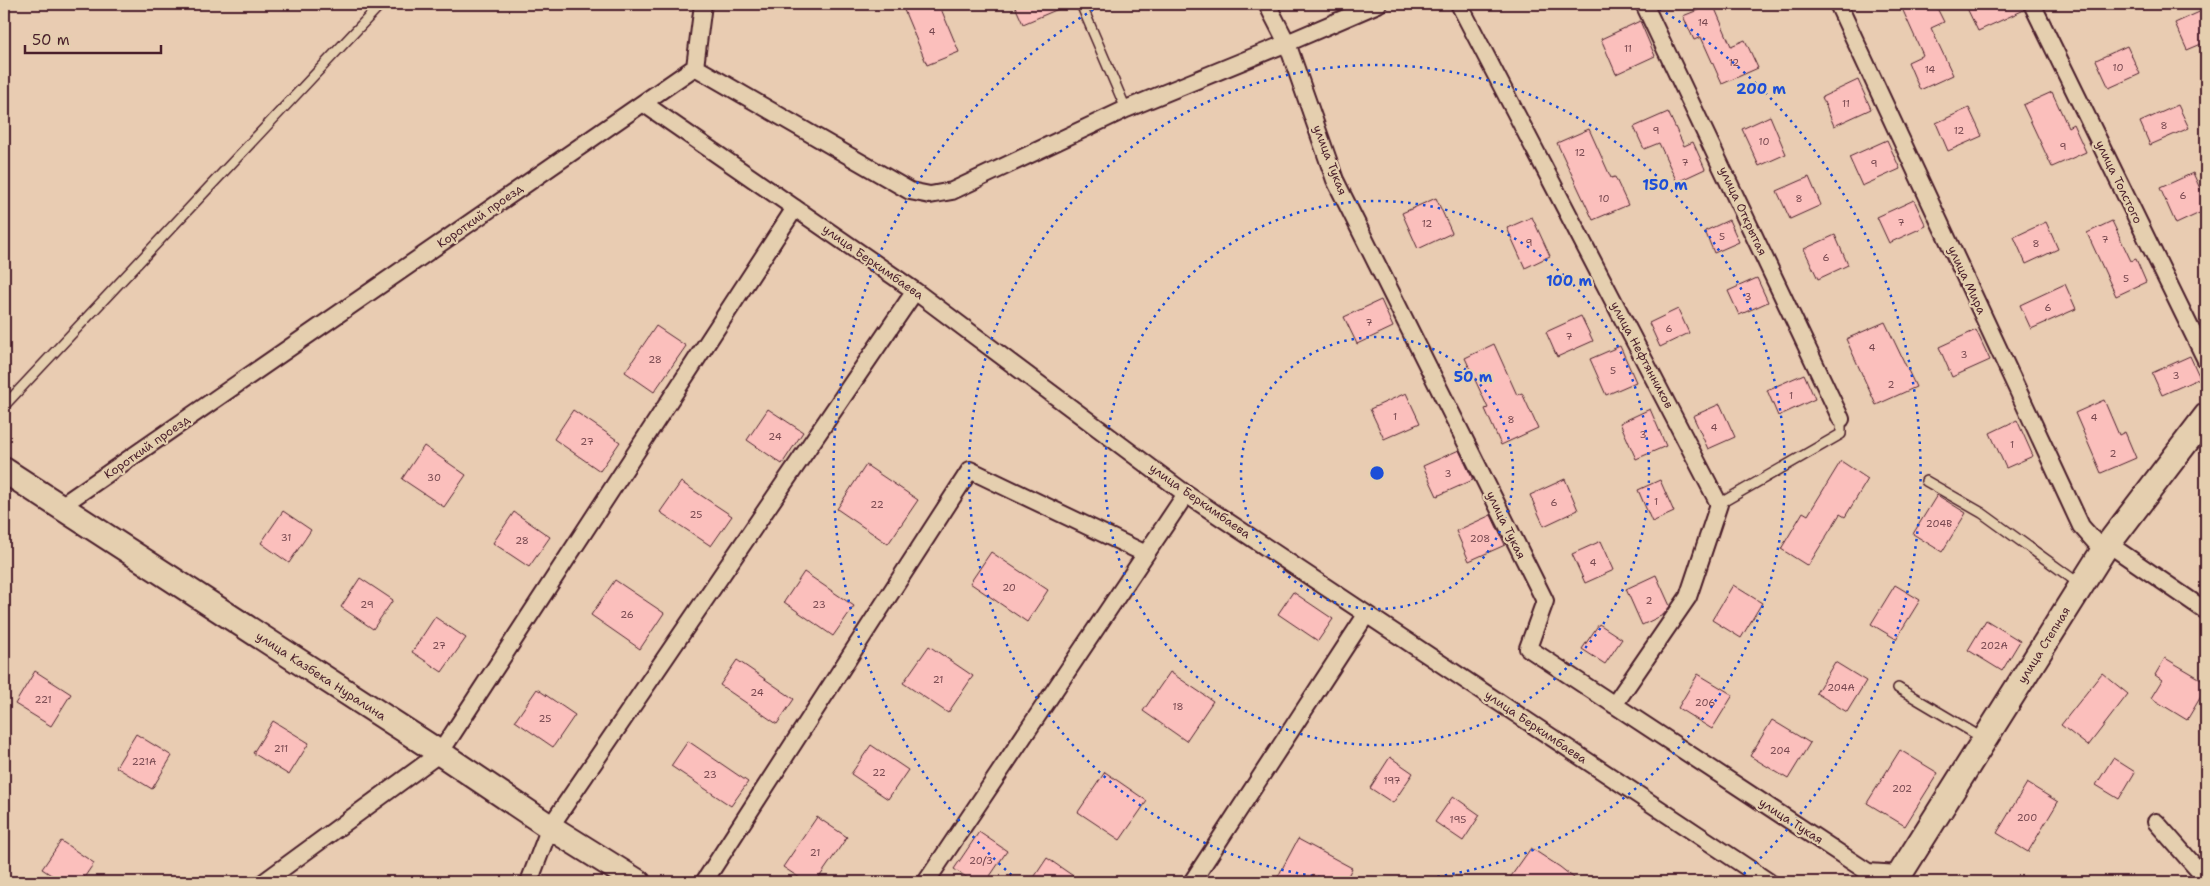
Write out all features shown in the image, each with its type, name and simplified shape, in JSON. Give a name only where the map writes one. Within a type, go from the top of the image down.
[{"type":"street","points":[[702,4],[695,67],[910,191],[930,195],[952,191],[1126,109],[1287,44],[1378,4]]},
{"type":"street","name":"улица Тукая","points":[[1267,4],[1287,44],[1335,180],[1545,602],[1528,648],[1868,872],[1897,878]]},
{"type":"street","name":"улица Нефтянников","points":[[1459,4],[1719,504]]},
{"type":"street","name":"улица Открытая","points":[[1644,4],[1841,419]]},
{"type":"street","name":"улица Мира","points":[[1838,4],[2081,526],[2106,548],[2206,610]]},
{"type":"street","name":"улица Толстого","points":[[2032,4],[2206,360]]},
{"type":"street","name":"Короткий проезд","points":[[61,506],[695,67]]},
{"type":"street","name":"улица Беркимбаева","points":[[643,104],[915,291],[1186,494],[1769,882]]},
{"type":"street","points":[[264,882],[440,753],[795,208]]},
{"type":"street","points":[[529,882],[550,827],[915,291]]},
{"type":"street","name":"улица Степная","points":[[1897,878],[2106,548],[2206,416]]},
{"type":"street","name":"улица Казбека Нуралина","points":[[4,470],[440,753],[550,827],[638,882]]},
{"type":"street","points":[[704,882],[970,470],[1146,554]]},
{"type":"street","points":[[926,882],[1186,494]]},
{"type":"street","points":[[1614,704],[1688,597],[1719,504]]},
{"type":"street","points":[[1192,882],[1366,615]]},
{"type":"street","points":[[2156,822],[2206,879]]},
{"type":"lane","points":[[4,406],[381,4]]},
{"type":"lane","points":[[1081,4],[1126,109]]},
{"type":"lane","points":[[1719,504],[1841,434],[1841,419]]},
{"type":"lane","points":[[1926,481],[1982,513],[2082,586]]},
{"type":"lane","points":[[1898,688],[1984,740]]},
{"type":"building","points":[[920,4],[939,4],[959,52],[927,65],[904,10]]},
{"type":"building","points":[[1014,4],[1070,4],[1023,24]]},
{"type":"building","points":[[1713,4],[1731,46],[1745,40],[1758,68],[1722,84],[1701,37],[1694,40],[1683,16]]},
{"type":"building","points":[[1900,4],[1935,4],[1944,22],[1931,28],[1953,75],[1920,90],[1908,62],[1923,55]]},
{"type":"building","points":[[1965,4],[2022,4],[2024,10],[1978,31]]},
{"type":"building","points":[[2206,9],[2206,42],[2187,50],[2175,23]]},
{"type":"building","points":[[1640,21],[1655,56],[1616,74],[1601,39]]},
{"type":"building","points":[[2127,46],[2140,74],[2109,88],[2096,60]]},
{"type":"building","points":[[1858,80],[1871,109],[1834,126],[1822,97]]},
{"type":"building","points":[[2052,92],[2068,127],[2073,124],[2086,152],[2052,167],[2023,105]]},
{"type":"building","points":[[2178,105],[2189,128],[2150,145],[2140,122]]},
{"type":"building","points":[[1969,108],[1982,136],[1948,151],[1936,123]]},
{"type":"building","points":[[1668,112],[1684,146],[1693,142],[1705,169],[1677,182],[1659,143],[1644,149],[1634,127]]},
{"type":"building","points":[[1770,116],[1786,154],[1759,166],[1742,129]]},
{"type":"building","points":[[1589,129],[1611,178],[1615,177],[1628,205],[1593,220],[1557,143]]},
{"type":"building","points":[[1887,140],[1900,169],[1862,186],[1849,157]]},
{"type":"building","points":[[2193,173],[2206,202],[2206,210],[2176,224],[2160,188]]},
{"type":"building","points":[[1809,177],[1821,205],[1790,219],[1777,191]]},
{"type":"building","points":[[1436,198],[1452,233],[1418,249],[1402,213]]},
{"type":"building","points":[[1914,200],[1926,226],[1889,243],[1877,217]]},
{"type":"building","points":[[1532,217],[1550,256],[1525,268],[1507,228]]},
{"type":"building","points":[[1729,220],[1739,242],[1714,253],[1705,231]]},
{"type":"building","points":[[2112,221],[2131,261],[2136,259],[2146,282],[2116,296],[2087,233]]},
{"type":"building","points":[[2046,222],[2058,249],[2026,264],[2014,237]]},
{"type":"building","points":[[1835,235],[1848,265],[1818,279],[1804,249]]},
{"type":"building","points":[[1757,278],[1768,302],[1739,315],[1728,291]]},
{"type":"building","points":[[2065,284],[2076,309],[2031,329],[2020,305]]},
{"type":"building","points":[[1381,300],[1393,327],[1357,344],[1344,317]]},
{"type":"building","points":[[1678,309],[1689,333],[1660,347],[1649,323]]},
{"type":"building","points":[[1581,316],[1593,341],[1557,357],[1546,332]]},
{"type":"building","points":[[1885,322],[1916,387],[1876,405],[1846,339]]},
{"type":"building","points":[[656,326],[686,346],[654,392],[625,372]]},
{"type":"building","points":[[1976,330],[1990,360],[1952,377],[1939,347]]},
{"type":"building","points":[[1494,344],[1517,395],[1522,393],[1538,428],[1501,445],[1485,409],[1488,408],[1465,358]]},
{"type":"building","points":[[1620,346],[1636,382],[1606,395],[1590,359]]},
{"type":"building","points":[[2190,356],[2200,378],[2162,395],[2152,373]]},
{"type":"building","points":[[1804,374],[1815,399],[1778,416],[1767,390]]},
{"type":"building","points":[[1406,393],[1420,423],[1384,439],[1370,409]]},
{"type":"building","points":[[2104,400],[2119,435],[2125,432],[2136,458],[2101,473],[2075,413]]},
{"type":"building","points":[[1720,404],[1735,437],[1708,449],[1693,416]]},
{"type":"building","points":[[768,409],[803,432],[782,464],[747,440]]},
{"type":"building","points":[[1650,409],[1666,446],[1636,459],[1620,423]]},
{"type":"building","points":[[573,410],[620,442],[600,471],[554,439]]},
{"type":"building","points":[[2017,420],[2033,456],[2006,468],[1990,433]]},
{"type":"building","points":[[424,446],[466,475],[444,507],[402,479]]},
{"type":"building","points":[[1459,450],[1473,480],[1437,496],[1423,466]]},
{"type":"building","points":[[1841,461],[1868,479],[1845,517],[1840,514],[1808,566],[1781,549],[1803,512],[1808,515]]},
{"type":"building","points":[[866,465],[918,500],[888,544],[837,509]]},
{"type":"building","points":[[1565,479],[1578,510],[1544,526],[1530,495]]},
{"type":"building","points":[[1660,480],[1674,512],[1652,522],[1638,490]]},
{"type":"building","points":[[681,482],[732,516],[711,546],[660,512]]},
{"type":"building","points":[[1937,495],[1966,513],[1942,552],[1913,534]]},
{"type":"building","points":[[283,511],[311,530],[289,563],[261,543]]},
{"type":"building","points":[[514,512],[550,537],[529,567],[493,543]]},
{"type":"building","points":[[1491,515],[1505,545],[1469,561],[1456,531]]},
{"type":"building","points":[[1601,541],[1614,570],[1585,583],[1572,554]]},
{"type":"building","points":[[991,552],[1048,590],[1027,622],[970,583]]},
{"type":"building","points":[[804,572],[854,606],[833,636],[784,602]]},
{"type":"building","points":[[1656,575],[1670,606],[1663,615],[1642,625],[1626,589]]},
{"type":"building","points":[[360,578],[393,600],[373,629],[341,607]]},
{"type":"building","points":[[615,580],[664,613],[640,649],[591,615]]},
{"type":"building","points":[[1733,585],[1762,603],[1741,638],[1712,620]]},
{"type":"building","points":[[1895,585],[1920,600],[1896,639],[1871,624]]},
{"type":"building","points":[[1293,592],[1333,619],[1318,641],[1278,614]]},
{"type":"building","points":[[435,617],[466,638],[442,672],[412,652]]},
{"type":"building","points":[[1986,620],[2020,641],[2002,671],[1968,650]]},
{"type":"building","points":[[1599,624],[1622,639],[1605,664],[1582,649]]},
{"type":"building","points":[[929,646],[973,676],[948,713],[903,683]]},
{"type":"building","points":[[2165,658],[2206,682],[2206,688],[2187,720],[2151,698],[2162,680],[2155,675]]},
{"type":"building","points":[[737,660],[794,699],[777,724],[720,685]]},
{"type":"building","points":[[1835,662],[1866,681],[1847,712],[1816,693]]},
{"type":"building","points":[[35,671],[71,694],[51,726],[15,704]]},
{"type":"building","points":[[1170,672],[1213,701],[1186,741],[1143,711]]},
{"type":"building","points":[[2102,673],[2128,694],[2088,746],[2061,725]]},
{"type":"building","points":[[1698,674],[1733,695],[1712,729],[1678,708]]},
{"type":"building","points":[[537,689],[575,715],[553,747],[515,721]]},
{"type":"building","points":[[1772,720],[1810,743],[1788,779],[1750,756]]},
{"type":"building","points":[[273,721],[309,743],[289,775],[253,753]]},
{"type":"building","points":[[136,734],[172,756],[152,789],[116,767]]},
{"type":"building","points":[[688,741],[748,782],[731,806],[671,766]]},
{"type":"building","points":[[871,745],[908,770],[888,799],[851,774]]},
{"type":"building","points":[[1900,750],[1938,773],[1905,826],[1867,803]]},
{"type":"building","points":[[1390,757],[1413,773],[1393,803],[1370,788]]},
{"type":"building","points":[[2113,758],[2135,772],[2119,799],[2096,785]]},
{"type":"building","points":[[1105,772],[1147,801],[1120,840],[1078,812]]},
{"type":"building","points":[[2027,783],[2058,802],[2028,852],[1997,833]]},
{"type":"building","points":[[1453,796],[1480,815],[1463,841],[1435,822]]},
{"type":"building","points":[[817,817],[847,837],[816,882],[806,882],[783,867]]},
{"type":"building","points":[[979,832],[1007,851],[986,882],[974,882],[954,869]]},
{"type":"building","points":[[1298,839],[1352,868],[1345,882],[1275,882]]},
{"type":"building","points":[[61,841],[94,863],[81,882],[62,882],[42,869]]},
{"type":"building","points":[[1531,848],[1560,867],[1579,882],[1507,882]]},
{"type":"building","points":[[1047,858],[1082,882],[1031,882]]}]
